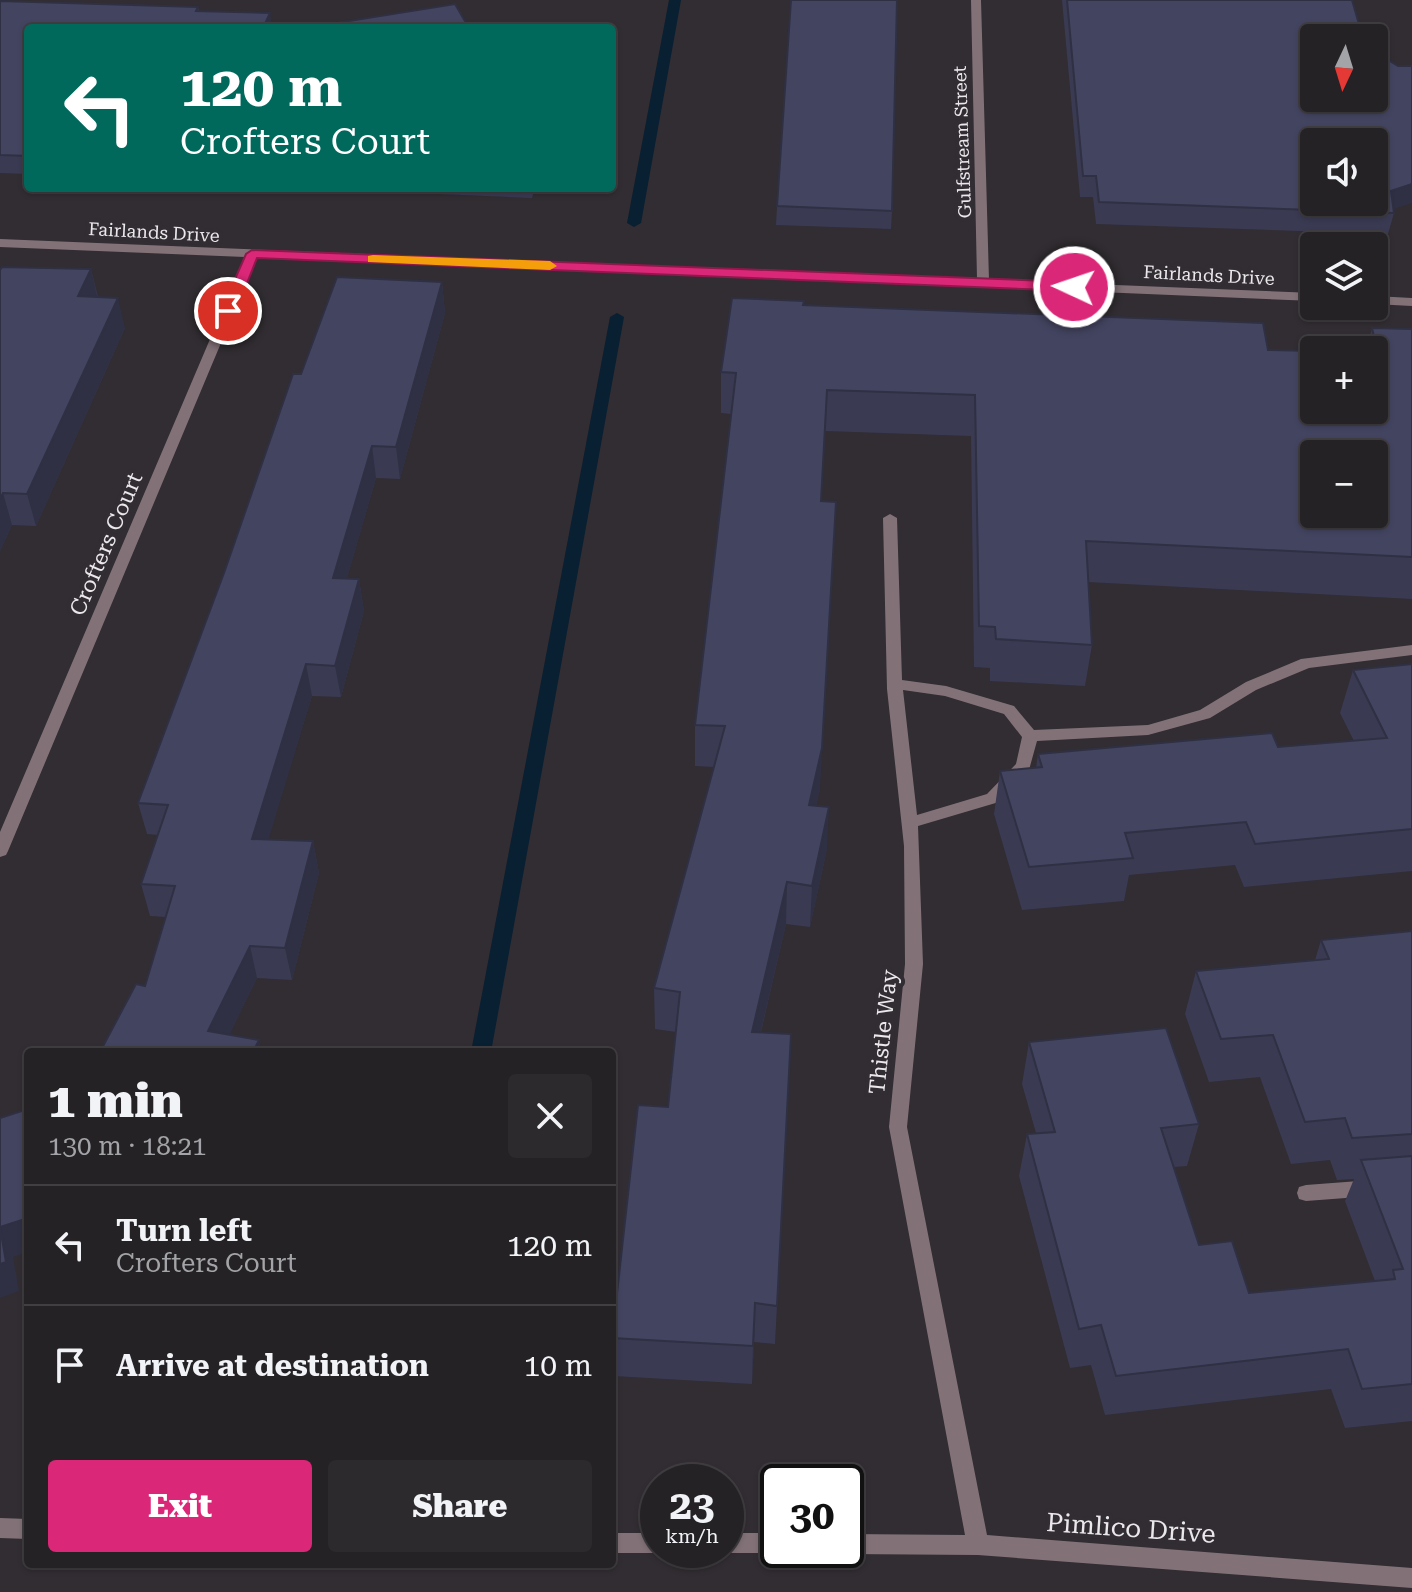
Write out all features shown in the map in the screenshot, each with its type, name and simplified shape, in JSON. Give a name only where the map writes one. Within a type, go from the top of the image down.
[{"type":"street","name":"Gulfstream Street","points":[[976,0],[983,283]]},
{"type":"street","name":"Fairlands Drive","points":[[0,243],[1300,296]]},
{"type":"street","name":"Crofters Court","points":[[0,851],[252,254]]},
{"type":"street","points":[[1388,301],[1412,302]]},
{"type":"street","name":"Thistle Way","points":[[890,518],[895,684],[909,823],[914,964],[898,1127],[978,1545]]},
{"type":"street","points":[[1030,736],[1148,730],[1205,714],[1251,686],[1306,663],[1412,650]]},
{"type":"street","points":[[895,684],[946,691],[1009,710],[1030,736]]},
{"type":"street","points":[[909,823],[993,798],[1023,766],[1030,736]]},
{"type":"street","points":[[1306,1193],[1412,1185]]},
{"type":"street","points":[[0,1528],[24,1529]]},
{"type":"street","points":[[616,1543],[640,1543]]},
{"type":"street","name":"Pimlico Drive","points":[[864,1544],[978,1545],[1412,1578]]},
{"type":"building","points":[[791,0],[897,0],[892,211],[777,206]]},
{"type":"building","points":[[1067,0],[1352,0],[1359,24],[1300,24],[1300,112],[1388,112],[1388,60],[1398,66],[1412,66],[1412,184],[1391,191],[1394,213],[1388,213],[1388,128],[1300,128],[1300,209],[1099,202],[1096,176],[1083,176]]},
{"type":"building","points":[[0,1],[198,7],[196,11],[270,13],[265,24],[24,24],[24,156],[0,155]]},
{"type":"building","points":[[455,4],[467,24],[330,24]]},
{"type":"building","points":[[2,267],[91,269],[78,296],[118,298],[27,494],[3,493],[0,499],[0,270]]},
{"type":"building","points":[[337,277],[442,282],[396,447],[372,446],[333,578],[359,579],[335,666],[306,664],[252,839],[313,841],[285,948],[250,946],[208,1031],[259,1040],[255,1048],[102,1048],[136,984],[145,986],[175,886],[141,884],[168,805],[138,803],[224,573],[293,374],[301,374]]},
{"type":"building","points":[[732,298],[804,301],[803,305],[1263,323],[1268,350],[1300,351],[1300,424],[1388,424],[1388,336],[1374,336],[1372,328],[1412,329],[1412,557],[1086,541],[1092,645],[996,639],[995,627],[979,626],[975,395],[827,390],[821,501],[836,502],[822,748],[809,805],[829,807],[812,886],[787,882],[752,1032],[791,1034],[777,1306],[755,1303],[753,1346],[616,1338],[616,1302],[638,1105],[668,1107],[680,992],[654,988],[725,726],[695,725],[736,373],[721,372]]},
{"type":"building","points":[[1412,664],[1412,829],[1255,844],[1246,822],[1125,833],[1133,858],[1029,867],[1000,771],[1042,767],[1038,754],[1272,733],[1278,747],[1387,738],[1353,670]]},
{"type":"building","points":[[1412,931],[1412,1134],[1352,1138],[1345,1118],[1305,1122],[1273,1035],[1221,1039],[1196,971],[1329,959],[1321,940]]},
{"type":"building","points":[[1166,1028],[1199,1124],[1161,1128],[1199,1245],[1232,1241],[1249,1293],[1395,1279],[1393,1270],[1403,1269],[1361,1160],[1412,1156],[1412,1384],[1362,1389],[1348,1349],[1116,1376],[1101,1325],[1079,1329],[1027,1134],[1055,1132],[1029,1042]]},
{"type":"building","points":[[24,1110],[24,1219],[0,1227],[0,1118]]},
{"type":"building","points":[[0,1227],[6,1262],[0,1264]]},
{"type":"waterway","points":[[634,223],[675,0]]},
{"type":"waterway","points":[[482,1048],[617,317]]},
{"type":"slow traffic","points":[[373,259],[550,266]]},
{"type":"route","points":[[228,311],[252,254],[1074,287]]}]
